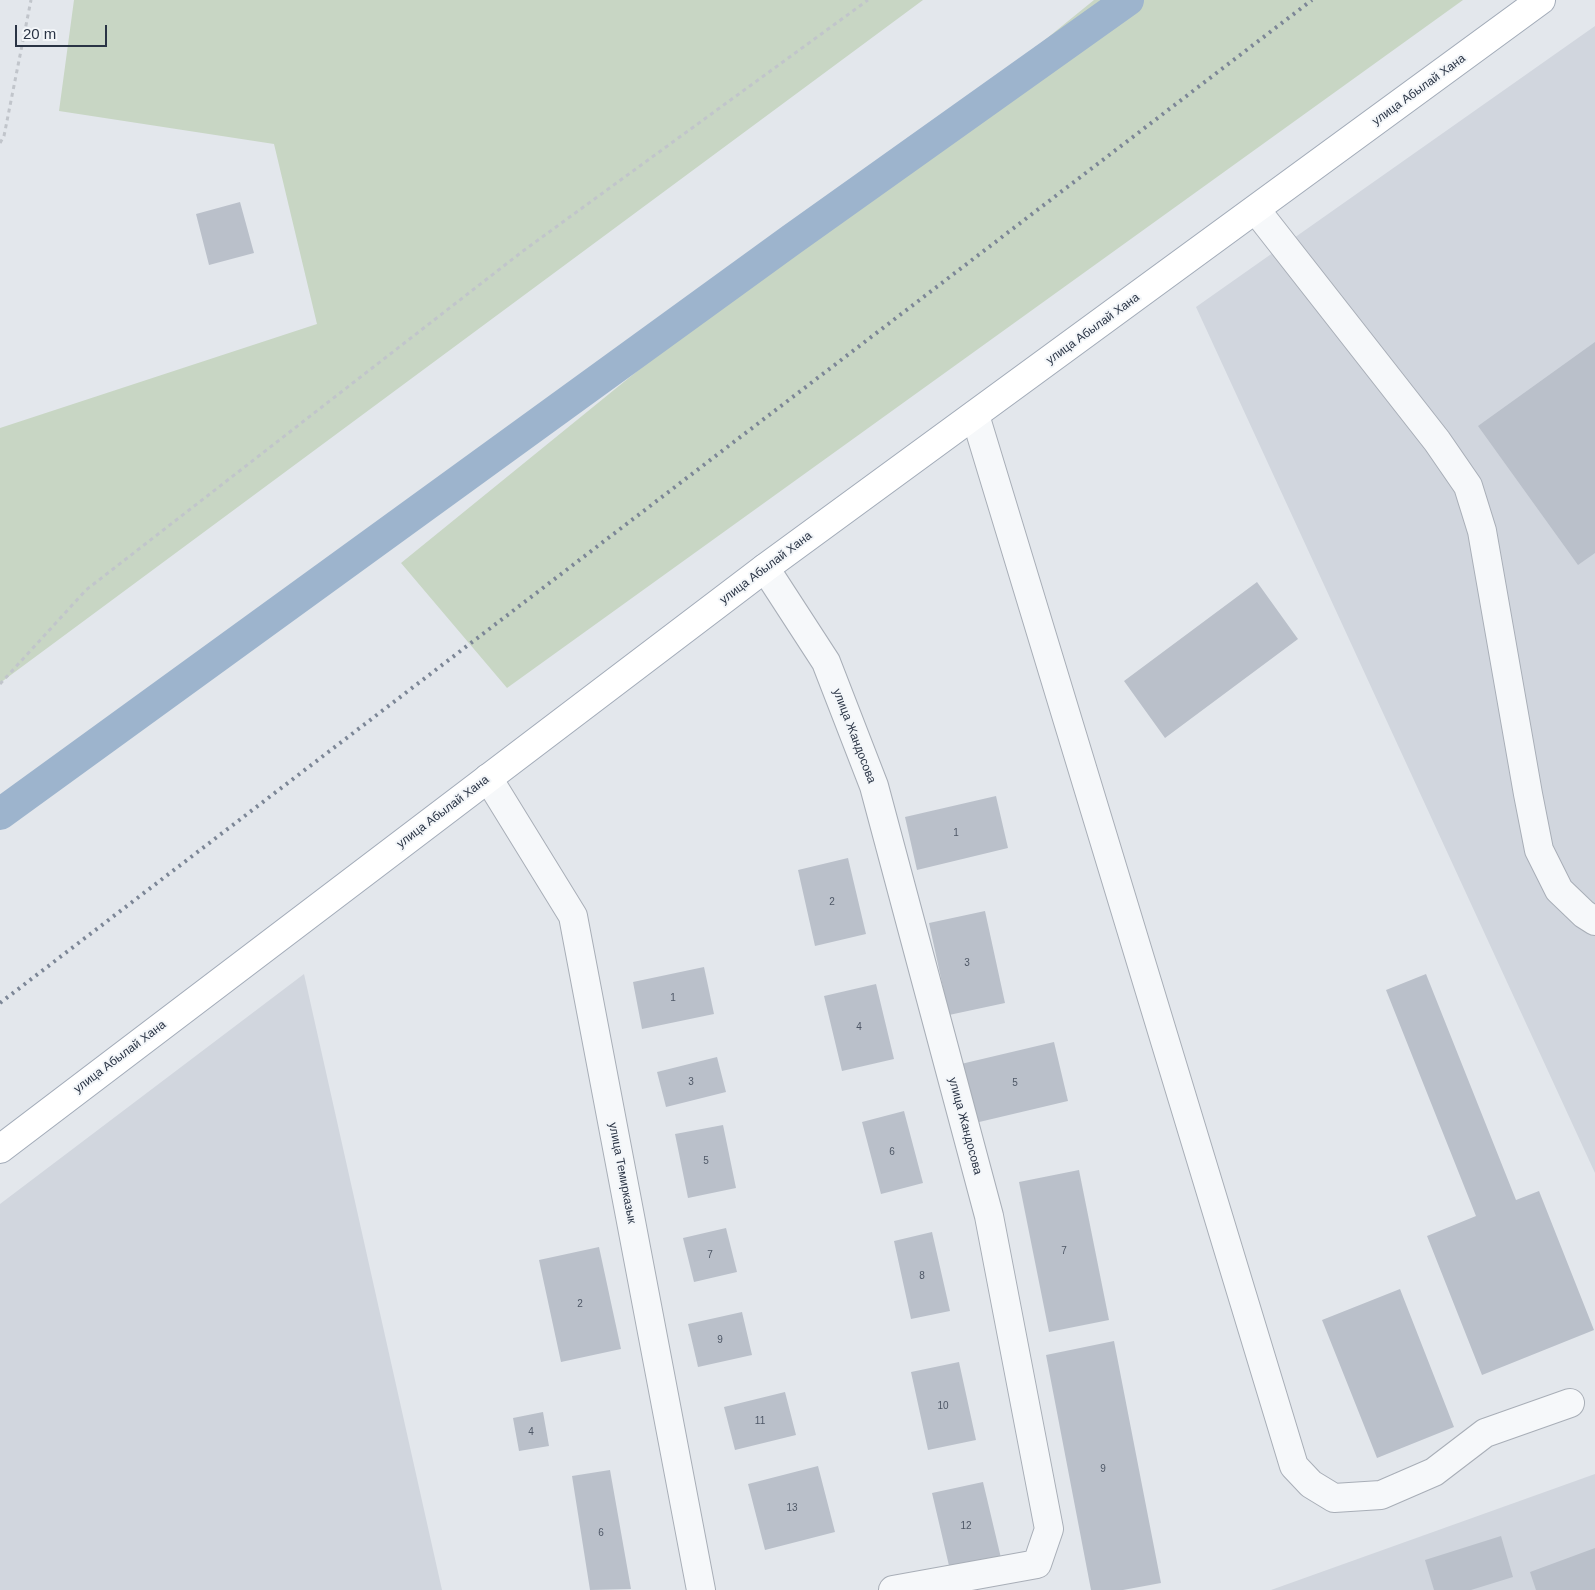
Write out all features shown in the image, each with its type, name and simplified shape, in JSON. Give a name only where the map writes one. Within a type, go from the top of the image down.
[{"type":"main road","name":"улица Абылай Хана","points":[[0,1149],[766,568],[1541,0]]},
{"type":"street","points":[[1256,210],[1437,441],[1468,486],[1482,531],[1539,850],[1559,890],[1584,914],[1595,921]]},
{"type":"street","points":[[975,415],[1294,1466],[1311,1484],[1334,1498],[1381,1495],[1434,1472],[1485,1433],[1570,1403]]},
{"type":"street","name":"улица Жандосова","points":[[766,568],[826,662],[874,786],[989,1216],[1049,1529],[1037,1564],[893,1590]]},
{"type":"street","name":"улица Темирказык","points":[[488,778],[573,916],[701,1590]]},
{"type":"path","points":[[0,143],[4,136],[31,0]]},
{"type":"path","points":[[0,684],[86,590],[523,250],[868,0]]},
{"type":"shaded area","points":[[1595,26],[1595,1173],[1196,307]]},
{"type":"shaded area","points":[[304,974],[442,1590],[0,1590],[0,1204]]},
{"type":"shaded area","points":[[1595,1474],[1595,1590],[1271,1590]]},
{"type":"green space","points":[[74,0],[923,0],[0,683],[0,428],[317,324],[274,144],[59,111]]},
{"type":"green space","points":[[1094,0],[1463,0],[507,688],[401,563]]},
{"type":"building","points":[[240,202],[254,253],[209,265],[196,214]]},
{"type":"building","points":[[1595,342],[1595,553],[1578,565],[1478,426]]},
{"type":"building","points":[[1257,582],[1298,639],[1165,738],[1124,681]]},
{"type":"building","points":[[996,796],[1008,848],[917,870],[905,817]]},
{"type":"building","points":[[848,858],[866,934],[815,946],[798,870]]},
{"type":"building","points":[[985,911],[1005,1003],[949,1015],[929,923]]},
{"type":"building","points":[[704,967],[714,1014],[642,1029],[633,982]]},
{"type":"building","points":[[1426,974],[1516,1200],[1539,1191],[1594,1330],[1482,1375],[1427,1236],[1476,1216],[1386,990]]},
{"type":"building","points":[[876,984],[894,1059],[842,1071],[824,996]]},
{"type":"building","points":[[1054,1042],[1068,1101],[975,1123],[961,1064]]},
{"type":"building","points":[[717,1057],[726,1092],[666,1107],[657,1072]]},
{"type":"building","points":[[904,1111],[923,1183],[881,1194],[862,1122]]},
{"type":"building","points":[[723,1125],[736,1188],[688,1198],[675,1134]]},
{"type":"building","points":[[1079,1170],[1109,1320],[1049,1332],[1019,1182]]},
{"type":"building","points":[[726,1228],[737,1272],[694,1282],[683,1238]]},
{"type":"building","points":[[932,1232],[950,1311],[911,1319],[894,1241]]},
{"type":"building","points":[[599,1247],[621,1349],[561,1362],[539,1260]]},
{"type":"building","points":[[1400,1289],[1454,1427],[1377,1458],[1322,1320]]},
{"type":"building","points":[[742,1312],[752,1355],[698,1367],[688,1324]]},
{"type":"building","points":[[1114,1341],[1161,1583],[1123,1590],[1091,1590],[1046,1355]]},
{"type":"building","points":[[959,1362],[976,1440],[928,1450],[911,1372]]},
{"type":"building","points":[[785,1392],[796,1435],[735,1450],[724,1407]]},
{"type":"building","points":[[543,1412],[549,1446],[519,1451],[513,1418]]},
{"type":"building","points":[[818,1466],[835,1532],[765,1550],[748,1484]]},
{"type":"building","points":[[610,1470],[631,1589],[590,1590],[572,1476]]},
{"type":"building","points":[[983,1482],[1001,1558],[950,1570],[932,1493]]},
{"type":"building","points":[[1501,1536],[1513,1577],[1471,1590],[1434,1590],[1425,1560]]},
{"type":"building","points":[[1595,1548],[1595,1590],[1536,1590],[1530,1572]]},
{"type":"waterway","points":[[0,814],[791,240],[1128,0]]},
{"type":"railway","points":[[0,1003],[1312,0]]}]
